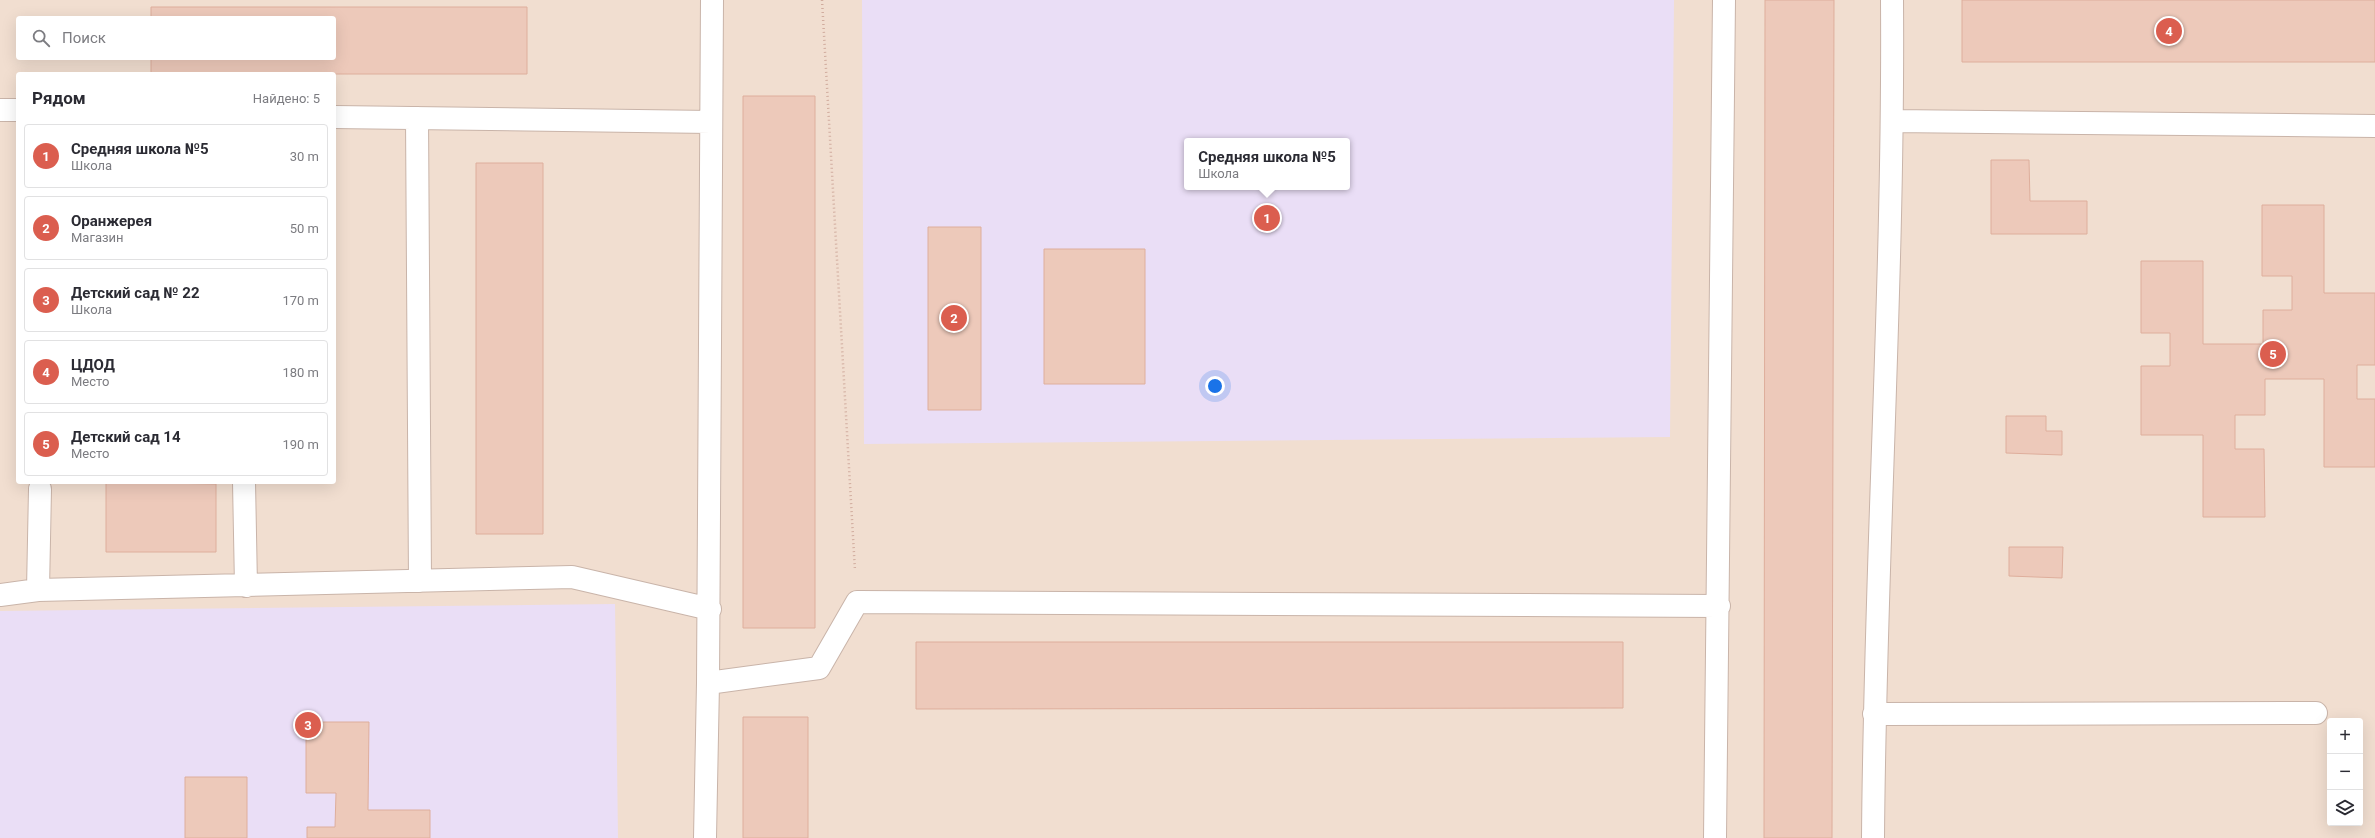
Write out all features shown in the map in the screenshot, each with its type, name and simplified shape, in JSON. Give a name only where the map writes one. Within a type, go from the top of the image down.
[{"type":"lane","points":[[705,838],[710,609],[712,0]]},
{"type":"lane","points":[[1715,838],[1719,606],[1724,0]]},
{"type":"lane","points":[[1873,838],[1874,714],[1893,121],[1892,0]]},
{"type":"lane","points":[[0,110],[16,110]]},
{"type":"lane","points":[[336,117],[711,122]]},
{"type":"lane","points":[[417,118],[420,581]]},
{"type":"lane","points":[[1893,121],[2375,126]]},
{"type":"lane","points":[[244,484],[246,586]]},
{"type":"lane","points":[[38,590],[40,490]]},
{"type":"lane","points":[[0,596],[38,590],[572,577],[710,609]]},
{"type":"lane","points":[[708,683],[819,668],[857,602],[1719,606]]},
{"type":"lane","points":[[1874,714],[2316,713]]},
{"type":"path","points":[[822,0],[857,602]]},
{"type":"shaded area","points":[[0,0],[2375,0],[2375,838],[0,838]]},
{"type":"shaded area","points":[[862,0],[1674,0],[1670,437],[864,444]]},
{"type":"shaded area","points":[[615,604],[618,838],[0,838],[0,611]]},
{"type":"building","points":[[1765,0],[1834,0],[1832,838],[1764,838]]},
{"type":"building","points":[[1962,0],[2375,0],[2375,62],[1962,62]]},
{"type":"building","points":[[151,7],[527,7],[527,74],[151,72],[151,60],[336,60],[336,16],[151,16]]},
{"type":"building","points":[[743,96],[815,96],[815,628],[743,628]]},
{"type":"building","points":[[1991,160],[2029,160],[2030,201],[2087,201],[2087,234],[1991,234]]},
{"type":"building","points":[[476,163],[543,163],[543,534],[476,534]]},
{"type":"building","points":[[2262,205],[2324,205],[2324,293],[2375,293],[2375,365],[2357,365],[2357,399],[2375,399],[2375,467],[2324,467],[2324,379],[2265,379],[2265,415],[2235,415],[2235,449],[2264,449],[2265,517],[2203,517],[2203,435],[2141,435],[2141,366],[2170,366],[2170,333],[2141,333],[2141,261],[2203,261],[2203,344],[2263,344],[2263,310],[2292,310],[2292,276],[2262,276]]},
{"type":"building","points":[[928,227],[981,227],[981,410],[928,410]]},
{"type":"building","points":[[1044,249],[1145,249],[1145,384],[1044,384]]},
{"type":"building","points":[[2006,416],[2046,416],[2046,431],[2062,431],[2062,455],[2006,453]]},
{"type":"building","points":[[106,484],[216,484],[216,552],[106,552]]},
{"type":"building","points":[[2009,547],[2063,547],[2062,578],[2009,576]]},
{"type":"building","points":[[916,642],[1623,642],[1623,708],[916,709]]},
{"type":"building","points":[[743,717],[808,717],[808,838],[743,838]]},
{"type":"building","points":[[306,722],[369,722],[368,810],[430,810],[430,838],[307,838],[307,827],[335,827],[336,793],[306,793]]},
{"type":"building","points":[[185,777],[247,777],[247,838],[185,838]]},
{"type":"place","name":"ЦДОД","points":[[2169,31]]},
{"type":"place","name":"Средняя школа №5","points":[[1267,218]]},
{"type":"place","name":"Оранжерея","points":[[954,318]]},
{"type":"place","name":"Детский сад 14","points":[[2273,354]]},
{"type":"place","name":"Детский сад № 22","points":[[308,725]]}]
